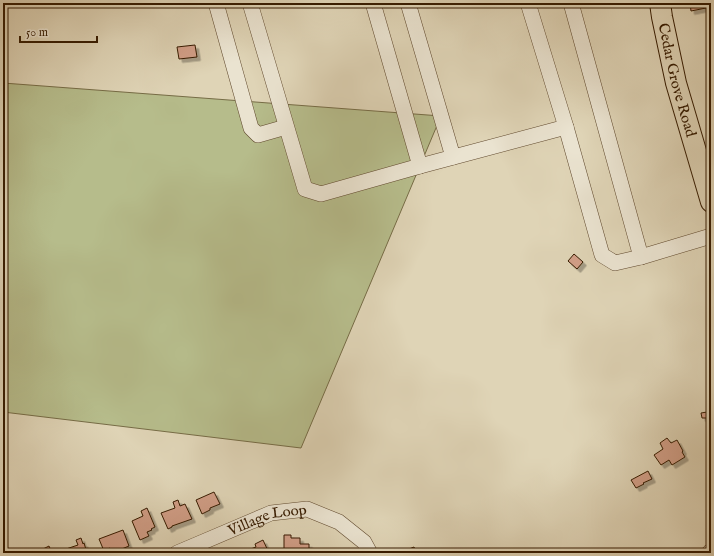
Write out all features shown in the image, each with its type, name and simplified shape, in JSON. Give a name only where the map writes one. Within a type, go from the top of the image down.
[{"type":"main road","name":"Cedar Grove Road","points":[[660,3],[676,83],[711,202]]},
{"type":"street","points":[[216,3],[251,128],[258,135],[286,127]]},
{"type":"street","points":[[250,3],[305,190],[321,194],[566,127]]},
{"type":"street","points":[[374,3],[420,166]]},
{"type":"street","points":[[408,3],[453,157]]},
{"type":"street","points":[[528,3],[566,127],[602,255],[615,263],[641,257],[711,236]]},
{"type":"street","points":[[571,3],[641,257]]},
{"type":"street","name":"Village Loop","points":[[178,553],[271,513],[306,509],[339,522],[364,542],[370,553]]},
{"type":"green space","points":[[3,83],[441,116],[301,448],[3,412]]},
{"type":"building","points":[[690,3],[711,3],[711,7],[691,11]]},
{"type":"building","points":[[195,45],[197,57],[179,59],[177,47]]},
{"type":"building","points":[[574,254],[583,262],[577,269],[568,261]]},
{"type":"building","points":[[707,412],[707,416],[711,413],[711,422],[706,418],[702,418],[701,413]]},
{"type":"building","points":[[667,438],[671,443],[677,440],[685,457],[672,465],[669,460],[661,465],[654,455],[663,449],[660,443]]},
{"type":"building","points":[[648,471],[652,479],[636,488],[631,480]]},
{"type":"building","points":[[214,492],[220,504],[210,508],[210,510],[202,514],[196,500]]},
{"type":"building","points":[[178,500],[180,506],[185,504],[192,519],[172,526],[168,529],[161,513],[175,508],[173,502]]},
{"type":"building","points":[[147,508],[155,527],[147,532],[149,536],[140,540],[132,521],[143,516],[141,511]]},
{"type":"building","points":[[123,530],[129,546],[112,553],[110,548],[104,551],[99,539]]},
{"type":"building","points":[[284,535],[291,535],[291,538],[300,538],[300,544],[309,544],[309,553],[284,553]]},
{"type":"building","points":[[81,538],[87,553],[68,553],[66,549],[78,545],[76,540]]},
{"type":"building","points":[[263,540],[269,553],[250,553],[248,550],[256,547],[255,544]]},
{"type":"building","points":[[49,546],[52,553],[42,553],[41,550]]},
{"type":"building","points":[[414,547],[417,553],[411,553],[409,549]]}]
